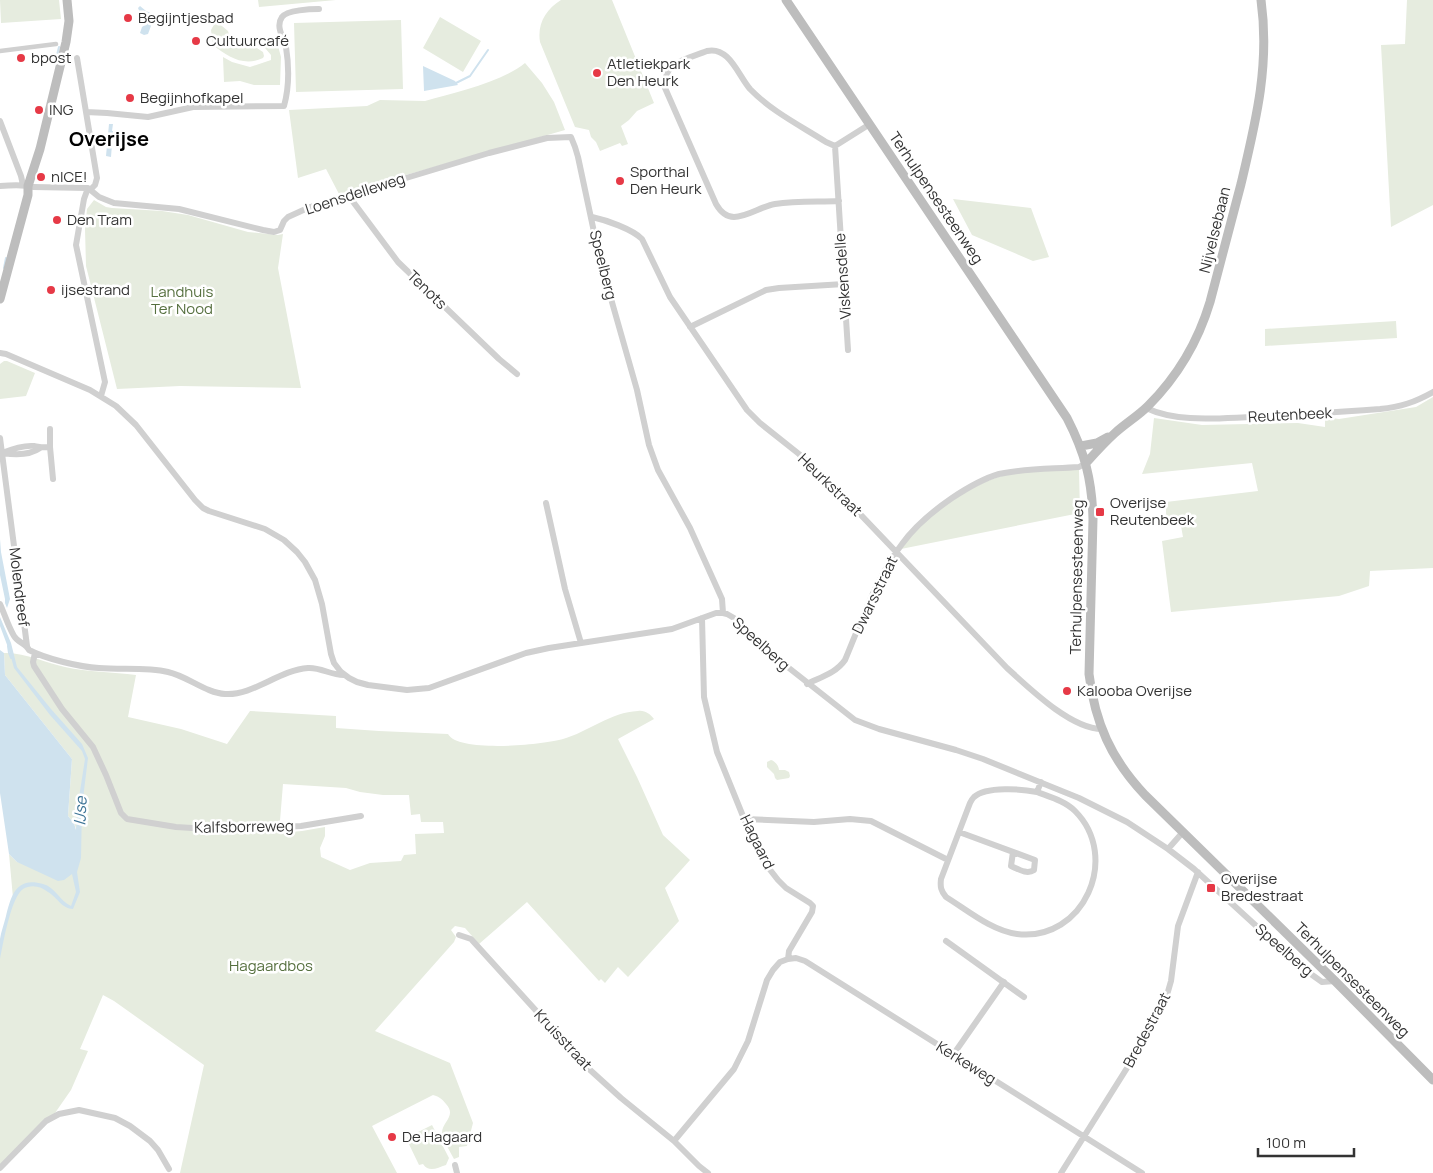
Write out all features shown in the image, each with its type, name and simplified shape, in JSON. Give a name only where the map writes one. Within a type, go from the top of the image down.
[{"type":"main road","points":[[0,299],[28,195],[26,186],[40,149],[70,36],[67,0]]},
{"type":"main road","name":"Terhulpensesteenweg","points":[[786,0],[1067,418],[1081,446],[1091,484],[1093,519],[1089,674],[1092,695],[1107,742],[1125,772],[1145,795],[1433,1080]]},
{"type":"main road","name":"Nijvelsebaan","points":[[1086,463],[1115,433],[1157,397],[1180,369],[1200,332],[1210,302],[1255,129],[1264,65],[1261,0]]},
{"type":"main road","name":"Nijvelsebaan","points":[[1081,446],[1097,443],[1115,433]]},
{"type":"street","points":[[86,112],[145,117],[193,106],[284,106],[288,86],[286,49],[279,22],[286,13],[319,9]]},
{"type":"street","points":[[0,51],[56,44]]},
{"type":"street","points":[[839,201],[775,204],[761,207],[737,217],[724,214],[716,204],[665,88],[665,76],[674,64],[707,51],[718,51],[728,57],[743,80],[761,100],[835,146],[870,124]]},
{"type":"street","points":[[77,58],[97,178],[95,185],[89,189],[84,199],[76,245],[105,382],[102,396]]},
{"type":"street","points":[[0,121],[26,186]]},
{"type":"street","name":"Loensdelleweg","points":[[89,189],[100,197],[114,203],[179,209],[274,232],[280,230],[284,221],[294,214],[310,207],[489,153],[547,138],[571,137]]},
{"type":"street","name":"Speelberg","points":[[571,137],[578,157],[600,260],[637,390],[649,445],[658,470],[690,528],[722,599],[724,613],[734,618],[762,646],[807,684],[855,720],[866,725],[956,750],[1051,786],[1127,822],[1168,849],[1198,872],[1301,967],[1322,982],[1335,981]]},
{"type":"street","name":"Viskensdelle","points":[[835,146],[848,350]]},
{"type":"street","points":[[0,186],[89,189]]},
{"type":"street","name":"Tenots","points":[[348,195],[398,262],[517,374]]},
{"type":"street","name":"Heurkstraat","points":[[592,217],[601,219],[640,237],[646,245],[665,288],[751,415],[806,460],[840,493],[1007,668],[1060,712],[1081,724],[1095,729],[1102,729]]},
{"type":"street","points":[[690,327],[766,290],[844,284]]},
{"type":"street","points":[[0,352],[102,396],[122,410],[136,425],[202,508],[271,532],[288,544],[301,557],[315,580],[332,658],[345,675],[357,682],[407,690],[429,688],[526,653],[672,629],[716,613],[724,613]]},
{"type":"street","name":"Reutenbeek","points":[[1146,408],[1164,415],[1186,417],[1278,416],[1397,407],[1415,402],[1433,392]]},
{"type":"street","points":[[50,430],[53,479]]},
{"type":"street","name":"Molendreef","points":[[0,438],[27,646]]},
{"type":"street","points":[[2,453],[13,448],[50,447]]},
{"type":"street","name":"Dwarsstraat","points":[[807,684],[836,670],[844,660],[880,580],[896,552],[920,524],[940,506],[980,481],[998,475],[1018,471],[1079,467],[1086,463]]},
{"type":"street","points":[[546,503],[565,589],[581,643]]},
{"type":"street","points":[[0,604],[14,636],[19,642],[27,646],[29,650],[85,667],[165,671],[185,677],[202,687],[224,694],[241,692],[291,672],[309,667],[339,676],[345,675]]},
{"type":"street","name":"Hagaard","points":[[674,1141],[734,1069],[748,1041],[767,980],[780,962],[788,959],[789,951],[812,912],[813,906],[786,888],[770,871],[759,854],[717,752],[704,697],[702,618]]},
{"type":"street","name":"Kalfsborreweg","points":[[35,653],[34,666],[62,709],[93,747],[121,813],[127,819],[176,827],[225,830],[301,826],[361,816]]},
{"type":"street","points":[[1037,792],[1041,782]]},
{"type":"street","points":[[1047,796],[1051,786]]},
{"type":"street","points":[[987,790],[1037,792],[1047,796],[1068,805],[1075,812],[1088,831],[1094,855],[1095,868],[1089,894],[1080,908],[1070,918],[1056,927],[1030,934],[1017,934],[995,927],[946,897],[940,886],[941,879],[973,797],[987,790]]},
{"type":"street","points":[[745,819],[814,822],[850,819],[871,821],[948,860]]},
{"type":"street","points":[[959,832],[1013,852]]},
{"type":"street","points":[[1168,849],[1183,832]]},
{"type":"street","name":"Bredestraat","points":[[1061,1173],[1144,1041],[1165,1002],[1172,981],[1178,926],[1198,872]]},
{"type":"street","name":"Kruisstraat","points":[[459,935],[470,939],[589,1069],[674,1141]]},
{"type":"street","points":[[946,941],[1024,996]]},
{"type":"street","name":"Kerkeweg","points":[[788,959],[796,958],[805,961],[1142,1173]]},
{"type":"street","points":[[953,1055],[1004,982]]},
{"type":"street","points":[[0,1168],[46,1121],[59,1114],[79,1110],[115,1118],[130,1126],[150,1141],[158,1150],[169,1169]]},
{"type":"street","points":[[674,1141],[708,1173]]},
{"type":"street","points":[[455,1165],[457,1173]]},
{"type":"green space","points":[[0,0],[59,0],[61,19],[1,23]]},
{"type":"green space","points":[[258,0],[336,0],[259,7]]},
{"type":"green space","name":"Atletiekpark Den Heurk","points":[[561,0],[612,0],[654,103],[637,111],[621,126],[628,144],[622,146],[620,143],[600,151],[589,130],[575,127],[540,42],[539,35],[541,23],[547,12]]},
{"type":"green space","points":[[1407,0],[1433,0],[1433,205],[1391,227],[1381,45],[1405,44]]},
{"type":"green space","points":[[440,17],[481,41],[463,72],[423,48]]},
{"type":"green space","points":[[401,20],[403,89],[296,92],[294,23]]},
{"type":"green space","points":[[216,21],[228,31],[231,42],[239,44],[249,43],[263,52],[263,58],[256,61],[243,61],[230,57],[213,45],[211,30]]},
{"type":"green space","points":[[268,43],[278,46],[281,57],[280,85],[254,85],[240,81],[224,82],[223,57],[232,62],[250,67],[271,60],[271,55],[265,48]]},
{"type":"green space","points":[[525,63],[542,83],[554,102],[565,130],[339,194],[326,169],[298,178],[289,110],[367,106],[380,100],[425,101],[490,81],[515,70]]},
{"type":"green space","points":[[953,199],[1031,208],[1049,257],[1033,261],[972,235]]},
{"type":"green space","name":"Landhuis Ter Nood","points":[[94,200],[106,207],[162,211],[188,215],[248,232],[283,234],[278,268],[301,388],[180,386],[117,389],[86,266],[85,229],[87,209]]},
{"type":"green space","points":[[1396,321],[1397,338],[1265,346],[1265,329]]},
{"type":"green space","points":[[4,361],[35,373],[26,396],[0,399],[0,364]]},
{"type":"green space","points":[[1433,397],[1433,568],[1370,571],[1369,586],[1339,596],[1171,612],[1162,541],[1183,537],[1181,526],[1166,526],[1166,502],[1258,491],[1252,463],[1142,474],[1150,454],[1154,418],[1202,425],[1298,423],[1325,427],[1325,417],[1339,419],[1416,407]]},
{"type":"green space","points":[[1079,469],[1080,513],[901,549],[910,537],[933,515],[959,495],[988,481],[1021,472]]},
{"type":"green space","name":"Hagaardbos","points":[[4,653],[27,656],[74,669],[136,675],[128,717],[181,729],[227,744],[250,711],[336,716],[336,728],[448,734],[455,740],[467,744],[484,746],[520,745],[563,739],[618,715],[628,712],[645,712],[654,719],[618,739],[663,835],[690,860],[665,888],[679,921],[628,977],[618,967],[605,983],[601,979],[599,981],[527,902],[479,944],[465,928],[455,926],[451,930],[456,937],[454,942],[375,1031],[450,1063],[473,1123],[467,1146],[459,1147],[459,1157],[454,1159],[442,1133],[450,1116],[449,1108],[442,1099],[433,1095],[372,1126],[397,1173],[180,1173],[204,1065],[103,995],[80,1049],[88,1051],[71,1090],[55,1113],[0,1171],[0,948],[13,898],[9,854],[17,862],[74,868],[77,831],[74,823],[68,816],[72,759],[5,675]],"holes":[[[283,784],[346,788],[383,795],[409,795],[411,815],[420,814],[421,822],[443,822],[444,833],[415,834],[416,854],[404,855],[401,861],[370,863],[350,870],[321,857],[320,848],[325,836],[325,827],[279,833]]]},
{"type":"green space","points":[[774,761],[779,770],[789,772],[789,778],[777,780],[775,778],[774,774],[767,767],[767,762]]},
{"type":"green space","points":[[432,1125],[449,1158],[446,1165],[431,1169],[423,1164],[419,1165],[406,1138]]},
{"type":"water","points":[[140,6],[155,15],[148,34],[144,35],[140,33],[145,25],[138,8]]},
{"type":"water","points":[[423,66],[455,81],[458,85],[424,91]]},
{"type":"water","points":[[109,124],[113,124],[111,157],[106,156]]},
{"type":"water","points":[[0,539],[10,599],[7,608],[0,575]]},
{"type":"water","points":[[0,617],[11,643],[17,667],[82,744],[88,758],[82,807],[81,858],[77,872],[80,892],[73,909],[63,905],[42,888],[33,886],[23,889],[11,911],[0,959],[0,939],[8,909],[16,889],[27,883],[43,884],[71,906],[76,892],[72,874],[64,880],[58,881],[17,862],[9,854],[0,793],[0,650],[4,653],[5,675],[72,759],[68,816],[74,823],[76,830],[85,759],[82,751],[50,715],[14,668],[0,626]]},
{"type":"waterway","name":"IJse","points":[[56,59],[59,47]]},
{"type":"waterway","points":[[456,83],[470,76],[488,50]]},
{"type":"waterway","name":"IJse","points":[[4,268],[6,258]]},
{"type":"waterway","name":"IJse","points":[[8,646],[11,658]]},
{"type":"place","name":"Begijntjesbad","points":[[128,18]]},
{"type":"place","name":"Cultuurcafé","points":[[196,41]]},
{"type":"place","name":"bpost","points":[[21,58]]},
{"type":"place","name":"Atletiekpark Den Heurk","points":[[597,73]]},
{"type":"place","name":"Begijnhofkapel","points":[[130,98]]},
{"type":"place","name":"ING","points":[[39,110]]},
{"type":"place","name":"nICE!","points":[[41,177]]},
{"type":"place","name":"Sporthal Den Heurk","points":[[620,181]]},
{"type":"place","name":"Den Tram","points":[[57,220]]},
{"type":"place","name":"ijsestrand","points":[[51,290]]},
{"type":"place","name":"Overijse Reutenbeek","points":[[1100,512]]},
{"type":"place","name":"Kalooba Overijse","points":[[1067,691]]},
{"type":"place","name":"Overijse Bredestraat","points":[[1211,888]]},
{"type":"place","name":"De Hagaard","points":[[392,1137]]},
{"type":"district","name":"Overijse","points":[[109,139]]}]
